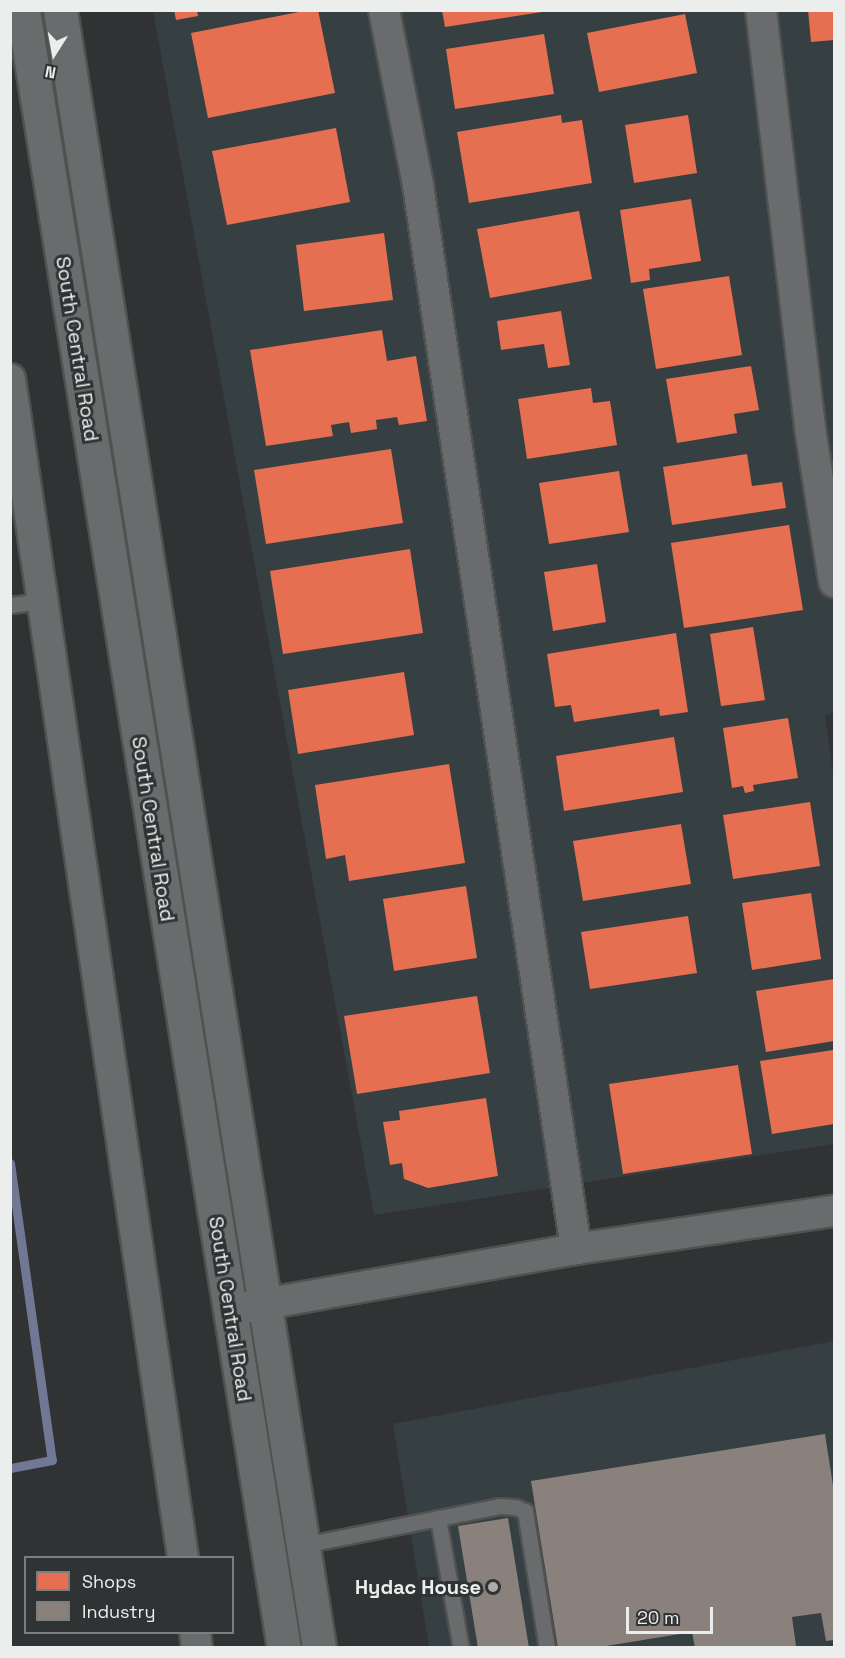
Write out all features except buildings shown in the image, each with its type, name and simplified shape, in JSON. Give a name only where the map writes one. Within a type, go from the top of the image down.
[{"type":"main road","name":"South Central Road","points":[[23,10],[284,1647]]},
{"type":"main road","name":"South Central Road","points":[[60,10],[319,1647]]},
{"type":"street","points":[[384,10],[418,185],[576,1250]]},
{"type":"street","points":[[761,10],[810,428],[834,582]]},
{"type":"street","points":[[10,379],[183,1556]]},
{"type":"street","points":[[230,1310],[576,1250],[834,1211]]},
{"type":"lane","points":[[10,605],[43,601]]},
{"type":"lane","points":[[303,1545],[500,1506],[525,1512],[547,1647]]},
{"type":"lane","points":[[438,1518],[460,1647]]},
{"type":"shaded area","points":[[153,11],[834,11],[834,713],[825,715],[834,780],[834,1144],[374,1215]]},
{"type":"shaded area","points":[[834,1341],[834,1647],[429,1647],[393,1424]]},
{"type":"waterway","points":[[10,1163],[52,1460],[10,1468]]},
{"type":"place","name":"Hydac House","points":[[493,1587]]}]
